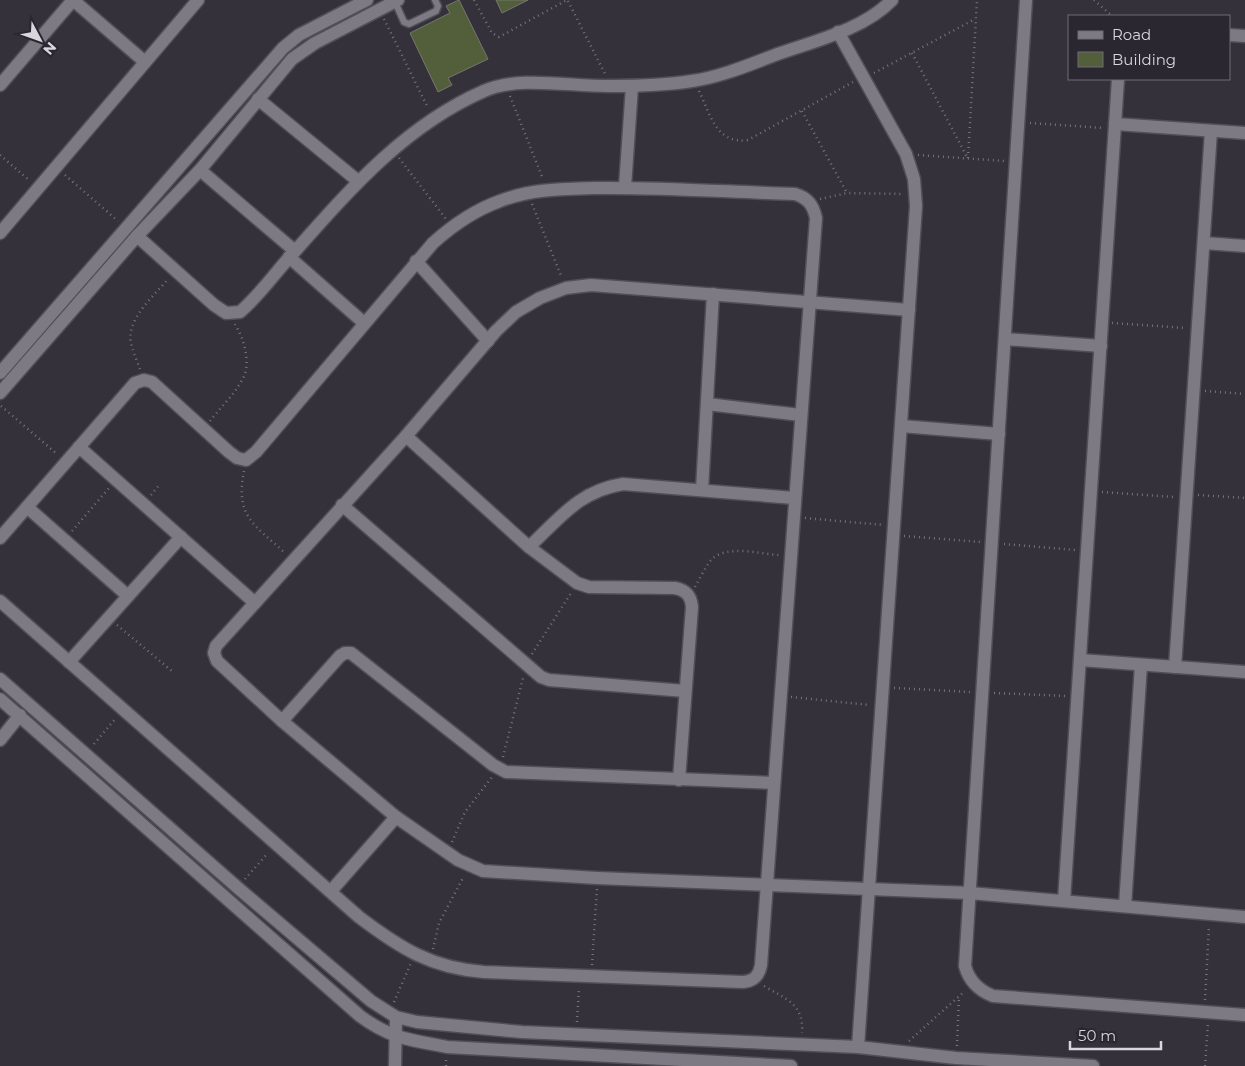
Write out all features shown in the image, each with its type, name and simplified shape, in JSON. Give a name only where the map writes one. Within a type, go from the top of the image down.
[{"type":"street","points":[[0,85],[73,0],[145,62]]},
{"type":"street","points":[[0,232],[198,0]]},
{"type":"street","points":[[0,373],[282,48],[299,35],[366,0]]},
{"type":"street","points":[[137,236],[226,313],[240,312],[358,181],[392,149],[434,119],[485,90],[505,84],[528,82],[632,86],[694,81],[737,69],[838,32],[864,21],[892,0]]},
{"type":"street","points":[[1026,0],[965,966],[973,983],[982,991],[993,996],[1206,1014],[1245,1015]]},
{"type":"street","points":[[0,393],[137,236],[200,170],[258,99],[299,53],[396,1]]},
{"type":"street","points":[[838,32],[906,154],[914,179],[915,194],[909,310],[858,1047]]},
{"type":"street","points":[[1230,34],[1245,36]]},
{"type":"street","points":[[1064,901],[1118,80]]},
{"type":"street","points":[[625,187],[632,86]]},
{"type":"street","points":[[258,99],[358,181]]},
{"type":"street","points":[[1115,126],[1245,133]]},
{"type":"street","points":[[1175,667],[1211,131]]},
{"type":"street","points":[[200,170],[364,323]]},
{"type":"street","points":[[0,538],[135,383],[144,380],[152,382],[237,458],[246,460],[256,452],[416,261],[452,227],[483,208],[527,193],[547,189],[625,187],[795,194],[809,201],[816,218],[760,971],[753,980],[743,982],[466,971],[430,962],[415,955],[381,933],[331,891],[0,601]]},
{"type":"street","points":[[1204,243],[1245,246]]},
{"type":"street","points":[[416,261],[488,341]]},
{"type":"street","points":[[909,310],[591,285],[566,288],[540,298],[516,312],[488,341],[406,436],[216,646],[214,653],[217,661],[282,721],[396,817],[469,866],[497,873],[970,892],[1245,917]]},
{"type":"street","points":[[702,490],[714,294]]},
{"type":"street","points":[[1004,339],[1101,346]]},
{"type":"street","points":[[707,404],[801,415]]},
{"type":"street","points":[[901,426],[999,434]]},
{"type":"street","points":[[406,436],[529,547],[577,583],[589,587],[675,588],[681,589],[690,597],[692,606],[679,780]]},
{"type":"street","points":[[80,446],[255,603]]},
{"type":"street","points":[[529,547],[575,504],[588,494],[604,487],[623,484],[794,498]]},
{"type":"street","points":[[342,505],[533,672],[549,680],[685,691]]},
{"type":"street","points":[[27,506],[128,596]]},
{"type":"street","points":[[69,662],[181,537]]},
{"type":"street","points":[[282,721],[340,656],[345,653],[351,653],[498,769],[516,774],[774,783]]},
{"type":"street","points":[[1080,660],[1245,672]]},
{"type":"street","points":[[1125,906],[1141,665]]},
{"type":"street","points":[[0,680],[86,753],[238,888],[393,1015],[417,1022],[576,1035],[858,1047],[956,1058],[1093,1066]]},
{"type":"street","points":[[0,699],[360,1016],[377,1029],[395,1038],[447,1047],[791,1066]]},
{"type":"street","points":[[0,740],[20,715]]},
{"type":"street","points":[[331,891],[396,817]]},
{"type":"street","points":[[393,1015],[395,1066]]},
{"type":"lane","points":[[396,1],[404,22],[409,24],[436,11],[438,6],[435,0]]},
{"type":"path","points":[[474,0],[492,33],[499,37],[567,0],[612,86]]},
{"type":"path","points":[[968,158],[976,0]]},
{"type":"path","points":[[1094,0],[1111,15]]},
{"type":"path","points":[[379,10],[434,119]]},
{"type":"path","points":[[694,81],[716,128],[725,137],[736,142],[748,140],[976,19]]},
{"type":"path","points":[[912,53],[968,158]]},
{"type":"path","points":[[505,84],[547,189]]},
{"type":"path","points":[[801,111],[847,193]]},
{"type":"path","points":[[1018,123],[1115,126]]},
{"type":"path","points":[[392,149],[452,227]]},
{"type":"path","points":[[906,154],[1016,162]]},
{"type":"path","points":[[0,155],[37,188]]},
{"type":"path","points":[[55,166],[126,228]]},
{"type":"path","points":[[527,193],[566,288]]},
{"type":"path","points":[[809,201],[847,193],[915,194]]},
{"type":"path","points":[[144,380],[131,342],[131,330],[134,320],[175,270]]},
{"type":"path","points":[[204,428],[244,379],[246,361],[244,344],[237,327],[226,313]]},
{"type":"path","points":[[1102,322],[1198,329]]},
{"type":"path","points":[[1194,390],[1245,394]]},
{"type":"path","points":[[0,404],[66,462]]},
{"type":"path","points":[[246,460],[240,491],[244,511],[249,520],[293,560]]},
{"type":"path","points":[[64,539],[116,479]]},
{"type":"path","points":[[1091,491],[1245,498]]},
{"type":"path","points":[[793,517],[894,526]]},
{"type":"path","points":[[690,597],[708,564],[718,555],[732,552],[791,556]]},
{"type":"path","points":[[448,853],[465,812],[498,769],[505,754],[526,666],[577,583]]},
{"type":"path","points":[[108,618],[173,672]]},
{"type":"path","points":[[781,696],[882,706]]},
{"type":"path","points":[[86,753],[124,710]]},
{"type":"path","points":[[238,888],[276,843]]},
{"type":"path","points":[[430,962],[438,923],[469,866]]},
{"type":"path","points":[[576,1035],[597,878]]},
{"type":"path","points":[[1205,1066],[1210,914]]},
{"type":"path","points":[[393,1015],[415,955]]},
{"type":"path","points":[[753,980],[791,1002],[798,1010],[803,1020],[802,1045]]},
{"type":"path","points":[[899,1051],[973,983]]},
{"type":"path","points":[[956,1058],[959,997]]},
{"type":"building","points":[[459,0],[488,59],[448,78],[452,85],[438,92],[410,33],[450,13],[446,6]]},
{"type":"building","points":[[496,0],[528,0],[502,13]]}]
